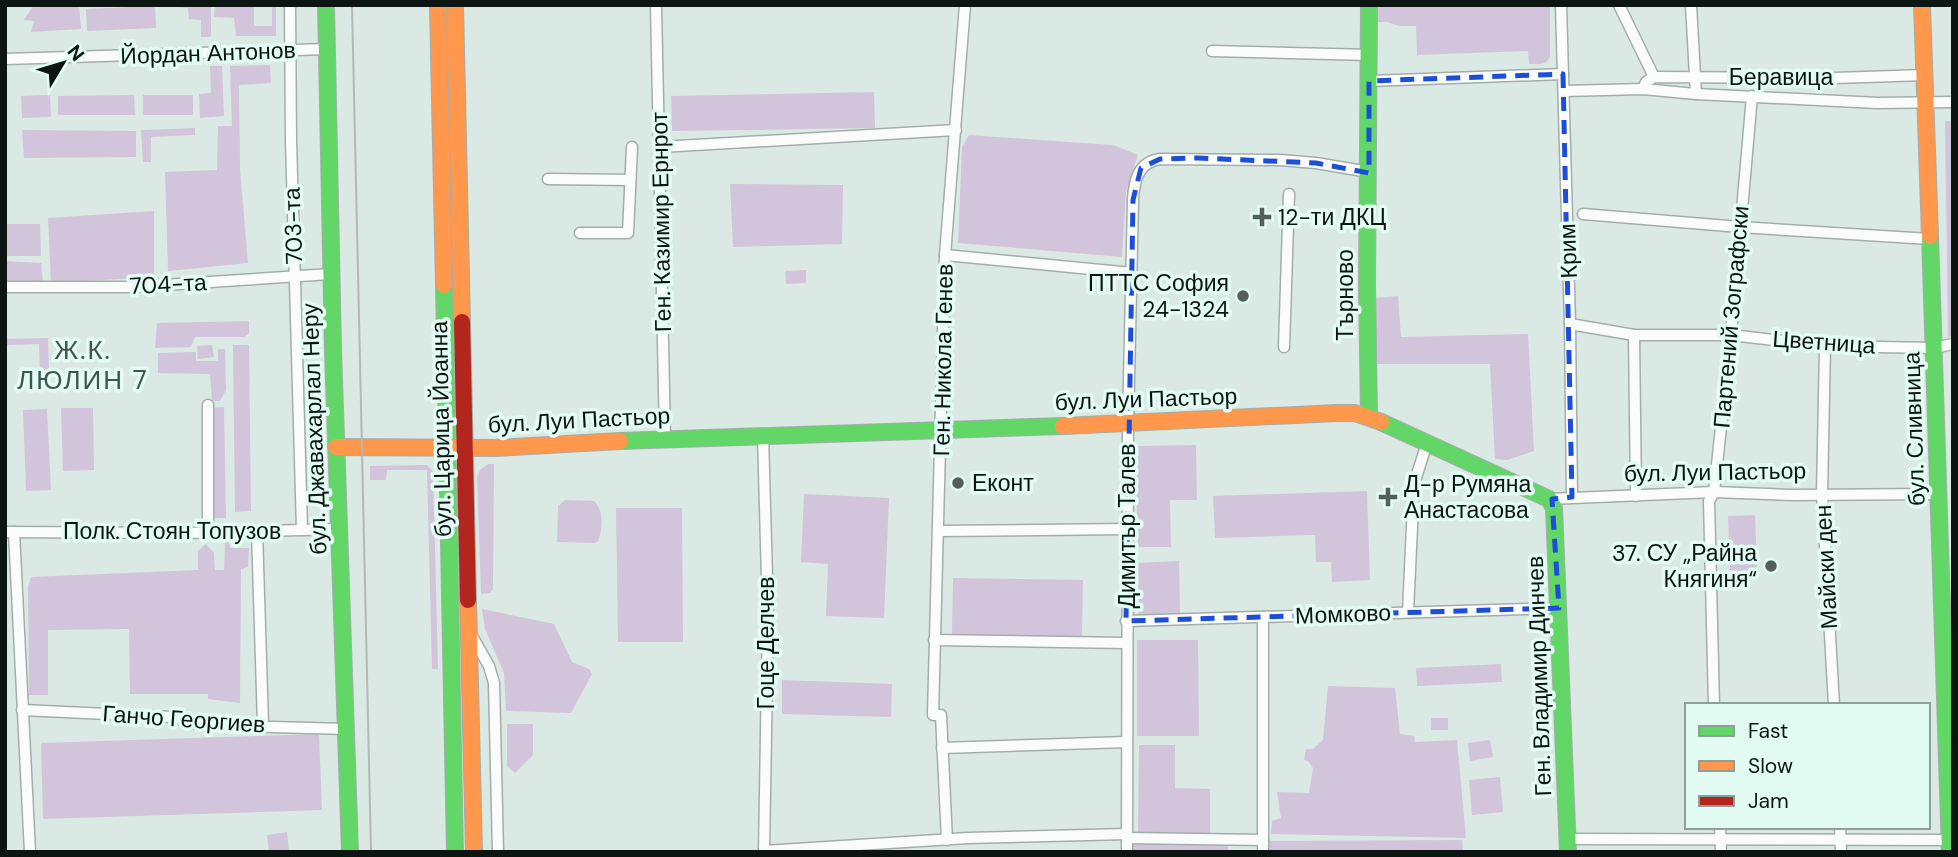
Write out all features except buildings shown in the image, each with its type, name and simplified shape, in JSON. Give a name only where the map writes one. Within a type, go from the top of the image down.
[{"type":"street","name":"703-та","points":[[290,5],[302,530]]},
{"type":"street","name":"бул. Джавахарлал Неру","points":[[326,5],[331,274],[350,852]]},
{"type":"street","name":"бул. Царица Йоанна","points":[[438,5],[455,852]]},
{"type":"street","name":"бул. Царица Йоанна","points":[[455,5],[474,852]]},
{"type":"street","name":"Ген. Казимир Ернрот","points":[[656,5],[665,438]]},
{"type":"street","name":"Ген. Никола Генев","points":[[947,840],[934,640],[945,255],[965,5]]},
{"type":"street","name":"Търново","points":[[1369,5],[1369,417]]},
{"type":"street","name":"Крим","points":[[1561,5],[1572,497]]},
{"type":"street","points":[[1619,5],[1654,77],[1646,82],[1643,89]]},
{"type":"street","points":[[1690,5],[1696,94]]},
{"type":"street","name":"бул. Сливница","points":[[1922,5],[1939,494],[1946,534],[1950,846]]},
{"type":"street","name":"Йордан Антонов","points":[[5,59],[327,49]]},
{"type":"street","points":[[1212,51],[1370,54]]},
{"type":"street","points":[[1369,81],[1563,74]]},
{"type":"street","name":"Беравица","points":[[1654,77],[1835,78],[1924,75]]},
{"type":"street","name":"Беравица","points":[[1564,91],[1643,89],[1878,103],[1953,102]]},
{"type":"street","name":"Партений Зографски","points":[[1714,703],[1709,501],[1714,492],[1731,335],[1752,96]]},
{"type":"street","points":[[660,147],[956,130]]},
{"type":"street","points":[[580,233],[628,233],[632,147]]},
{"type":"street","name":"Димитър Талев","points":[[1127,852],[1128,424],[1134,185],[1141,168],[1152,160],[1160,159],[1292,161],[1369,172]]},
{"type":"street","points":[[548,179],[630,180]]},
{"type":"street","points":[[1284,347],[1289,194]]},
{"type":"street","points":[[1583,214],[1930,239]]},
{"type":"street","points":[[945,255],[1132,273]]},
{"type":"street","name":"704-та","points":[[5,287],[133,287],[331,274]]},
{"type":"street","name":"Цветница","points":[[1570,324],[1634,335],[1731,335],[1825,346],[1934,348],[1953,344]]},
{"type":"street","points":[[1634,335],[1636,496]]},
{"type":"street","name":"Майски ден","points":[[1825,346],[1822,494],[1833,703]]},
{"type":"street","points":[[208,405],[208,532]]},
{"type":"street","name":"бул. Луи Пастьор","points":[[336,447],[495,448],[665,438],[1128,424],[1355,413],[1549,499],[1714,492],[1939,494]]},
{"type":"street","name":"Гоце Делчев","points":[[763,435],[768,615],[764,851]]},
{"type":"street","points":[[1408,612],[1414,484],[1427,443]]},
{"type":"street","name":"Ген. Владимир Динчев","points":[[1549,499],[1556,519],[1568,845]]},
{"type":"street","name":"Полк. Стоян Топузов","points":[[10,532],[339,529]]},
{"type":"street","points":[[939,531],[1127,529]]},
{"type":"street","points":[[257,531],[262,726]]},
{"type":"street","points":[[10,532],[30,852]]},
{"type":"street","name":"Момково","points":[[1126,621],[1559,608]]},
{"type":"street","points":[[764,851],[947,840],[1127,836],[1263,846],[1264,617]]},
{"type":"street","points":[[468,629],[489,666],[494,683],[498,852]]},
{"type":"street","points":[[934,640],[1126,643]]},
{"type":"street","name":"Ганчо Георгиев","points":[[22,710],[172,717],[200,725],[346,729]]},
{"type":"street","points":[[942,748],[1127,742]]},
{"type":"street","points":[[1720,829],[1721,852]]},
{"type":"street","points":[[1568,845],[1720,839],[1841,846],[1950,846]]},
{"type":"highlighted area","points":[[1563,74],[1572,497],[1552,499],[1559,608],[1126,621],[1133,200],[1141,168],[1160,159],[1198,158],[1316,163],[1369,173],[1369,81]]},
{"type":"shaded area","points":[[34,5],[79,5],[81,29],[31,32],[34,21],[24,20]]},
{"type":"shaded area","points":[[172,5],[211,5],[211,37],[201,37],[201,20],[189,19],[188,8]]},
{"type":"shaded area","points":[[215,5],[254,5],[254,26],[272,26],[272,5],[276,5],[276,36],[236,36],[234,18],[214,17]]},
{"type":"shaded area","points":[[1377,5],[1550,5],[1550,57],[1544,63],[1529,64],[1528,51],[1417,55],[1416,26],[1377,22]]},
{"type":"shaded area","points":[[155,6],[156,28],[87,31],[86,9]]},
{"type":"shaded area","points":[[270,65],[271,83],[239,85],[240,169],[248,263],[168,271],[165,172],[217,170],[218,126],[232,126],[230,66]]},
{"type":"shaded area","points":[[210,66],[222,66],[224,116],[200,118],[199,94],[211,93]]},
{"type":"shaded area","points":[[874,92],[875,128],[672,131],[671,96]]},
{"type":"shaded area","points":[[50,95],[51,117],[22,118],[21,96]]},
{"type":"shaded area","points":[[134,95],[135,115],[58,115],[58,96]]},
{"type":"shaded area","points":[[143,95],[193,95],[193,115],[143,115]]},
{"type":"shaded area","points":[[1945,121],[1953,121],[1953,336],[1948,337]]},
{"type":"shaded area","points":[[195,128],[195,135],[151,137],[151,162],[143,162],[141,130]]},
{"type":"shaded area","points":[[22,130],[136,131],[136,157],[24,158]]},
{"type":"shaded area","points":[[969,135],[1113,145],[1138,155],[1126,192],[1122,257],[958,243],[962,147]]},
{"type":"shaded area","points":[[730,184],[843,185],[842,244],[733,247]]},
{"type":"shaded area","points":[[154,211],[154,277],[51,283],[48,218]]},
{"type":"shaded area","points":[[5,224],[40,224],[41,256],[5,256]]},
{"type":"shaded area","points":[[5,261],[41,263],[43,284],[5,283]]},
{"type":"shaded area","points":[[806,270],[806,283],[786,284],[785,271]]},
{"type":"shaded area","points":[[1398,296],[1401,337],[1528,334],[1534,451],[1507,460],[1495,459],[1490,364],[1376,364],[1374,298]]},
{"type":"shaded area","points":[[249,321],[249,333],[244,337],[195,337],[191,347],[155,348],[157,323]]},
{"type":"shaded area","points":[[48,338],[49,371],[40,371],[39,344],[5,345],[5,339]]},
{"type":"shaded area","points":[[212,345],[214,357],[198,359],[197,346]]},
{"type":"shaded area","points":[[233,345],[249,345],[251,511],[235,512]]},
{"type":"shaded area","points":[[218,349],[225,349],[226,390],[220,401],[212,401],[210,374],[158,373],[158,353],[196,352],[196,361],[218,361]]},
{"type":"shaded area","points":[[224,407],[226,518],[214,518],[212,408]]},
{"type":"shaded area","points":[[61,408],[93,408],[94,470],[63,471]]},
{"type":"shaded area","points":[[47,409],[51,490],[26,491],[23,410]]},
{"type":"shaded area","points":[[1196,445],[1197,500],[1170,500],[1171,547],[1138,547],[1135,446]]},
{"type":"shaded area","points":[[488,464],[494,464],[493,589],[490,593],[481,594],[477,476]]},
{"type":"shaded area","points":[[427,465],[433,471],[438,669],[432,669],[427,470],[387,470],[386,480],[370,480],[370,466]]},
{"type":"shaded area","points":[[1367,491],[1370,580],[1332,582],[1331,562],[1316,562],[1315,535],[1215,538],[1213,496]]},
{"type":"shaded area","points":[[804,494],[889,498],[884,618],[826,616],[828,564],[801,562]]},
{"type":"shaded area","points":[[565,500],[594,501],[602,520],[598,541],[557,542],[558,506]]},
{"type":"shaded area","points":[[616,508],[682,508],[683,642],[618,642]]},
{"type":"shaded area","points":[[1755,515],[1757,573],[1730,574],[1728,516]]},
{"type":"shaded area","points":[[229,541],[230,548],[249,548],[248,567],[241,569],[240,703],[208,699],[208,694],[130,694],[129,629],[48,630],[48,695],[29,695],[28,587],[31,577],[198,570],[198,551],[206,544],[214,553],[215,570],[224,570],[225,542]]},
{"type":"shaded area","points":[[1179,561],[1180,614],[1139,615],[1137,563]]},
{"type":"shaded area","points":[[953,578],[1083,580],[1082,637],[952,634]]},
{"type":"shaded area","points":[[482,609],[554,624],[572,662],[589,669],[592,674],[571,713],[506,711],[504,673],[485,629]]},
{"type":"shaded area","points":[[1137,640],[1198,640],[1199,736],[1137,736]]},
{"type":"shaded area","points":[[1501,664],[1502,682],[1417,686],[1416,668]]},
{"type":"shaded area","points":[[782,680],[892,684],[891,717],[782,714]]},
{"type":"shaded area","points":[[1328,686],[1395,688],[1400,734],[1414,736],[1415,742],[1457,740],[1466,838],[1271,834],[1272,821],[1281,818],[1277,792],[1309,793],[1313,768],[1304,760],[1306,749],[1313,749],[1323,740]]},
{"type":"shaded area","points":[[1431,718],[1448,718],[1448,730],[1431,730]]},
{"type":"shaded area","points":[[507,724],[533,724],[533,755],[515,773],[507,766]]},
{"type":"shaded area","points":[[319,734],[322,810],[43,819],[41,743]]},
{"type":"shaded area","points":[[1490,740],[1493,757],[1470,761],[1468,743]]},
{"type":"shaded area","points":[[1139,745],[1175,745],[1175,788],[1210,789],[1210,836],[1138,835]]},
{"type":"shaded area","points":[[1500,777],[1503,812],[1472,815],[1469,780]]},
{"type":"shaded area","points":[[287,832],[289,852],[269,852],[267,835]]},
{"type":"shaded area","points":[[1462,840],[1463,852],[1268,852],[1268,841]]},
{"type":"shaded area","points":[[1131,842],[1228,842],[1228,852],[1131,852]]},
{"type":"tram line","points":[[352,5],[371,852]]},
{"type":"traffic: fast","points":[[326,5],[333,350],[350,852]]},
{"type":"traffic: fast","points":[[1369,5],[1369,417]]},
{"type":"traffic: fast","points":[[1930,236],[1950,852]]},
{"type":"traffic: fast","points":[[444,285],[455,852]]},
{"type":"traffic: fast","points":[[1381,422],[1549,499],[1554,508],[1568,852]]},
{"type":"traffic: fast","points":[[620,441],[1063,426]]},
{"type":"traffic: slow","points":[[438,5],[444,285]]},
{"type":"traffic: slow","points":[[455,5],[462,322]]},
{"type":"traffic: slow","points":[[1922,5],[1930,236]]},
{"type":"traffic: slow","points":[[1063,426],[1337,413],[1355,413],[1381,422]]},
{"type":"traffic: slow","points":[[336,447],[495,448],[620,441]]},
{"type":"traffic: slow","points":[[468,600],[474,852]]},
{"type":"traffic: jam","points":[[462,322],[468,600]]},
{"type":"place","name":"12-ти ДКЦ","points":[[1262,217]]},
{"type":"place","name":"ПТТС София 24-1324","points":[[1243,296]]},
{"type":"place","name":"Еконт","points":[[958,483]]},
{"type":"place","name":"Д-р Румяна Анастасова","points":[[1388,497]]},
{"type":"place","name":"37. СУ „Райна Княгиня“","points":[[1771,566]]},
{"type":"district","name":"Ж.К. ЛЮЛИН 7","points":[[83,365]]}]
